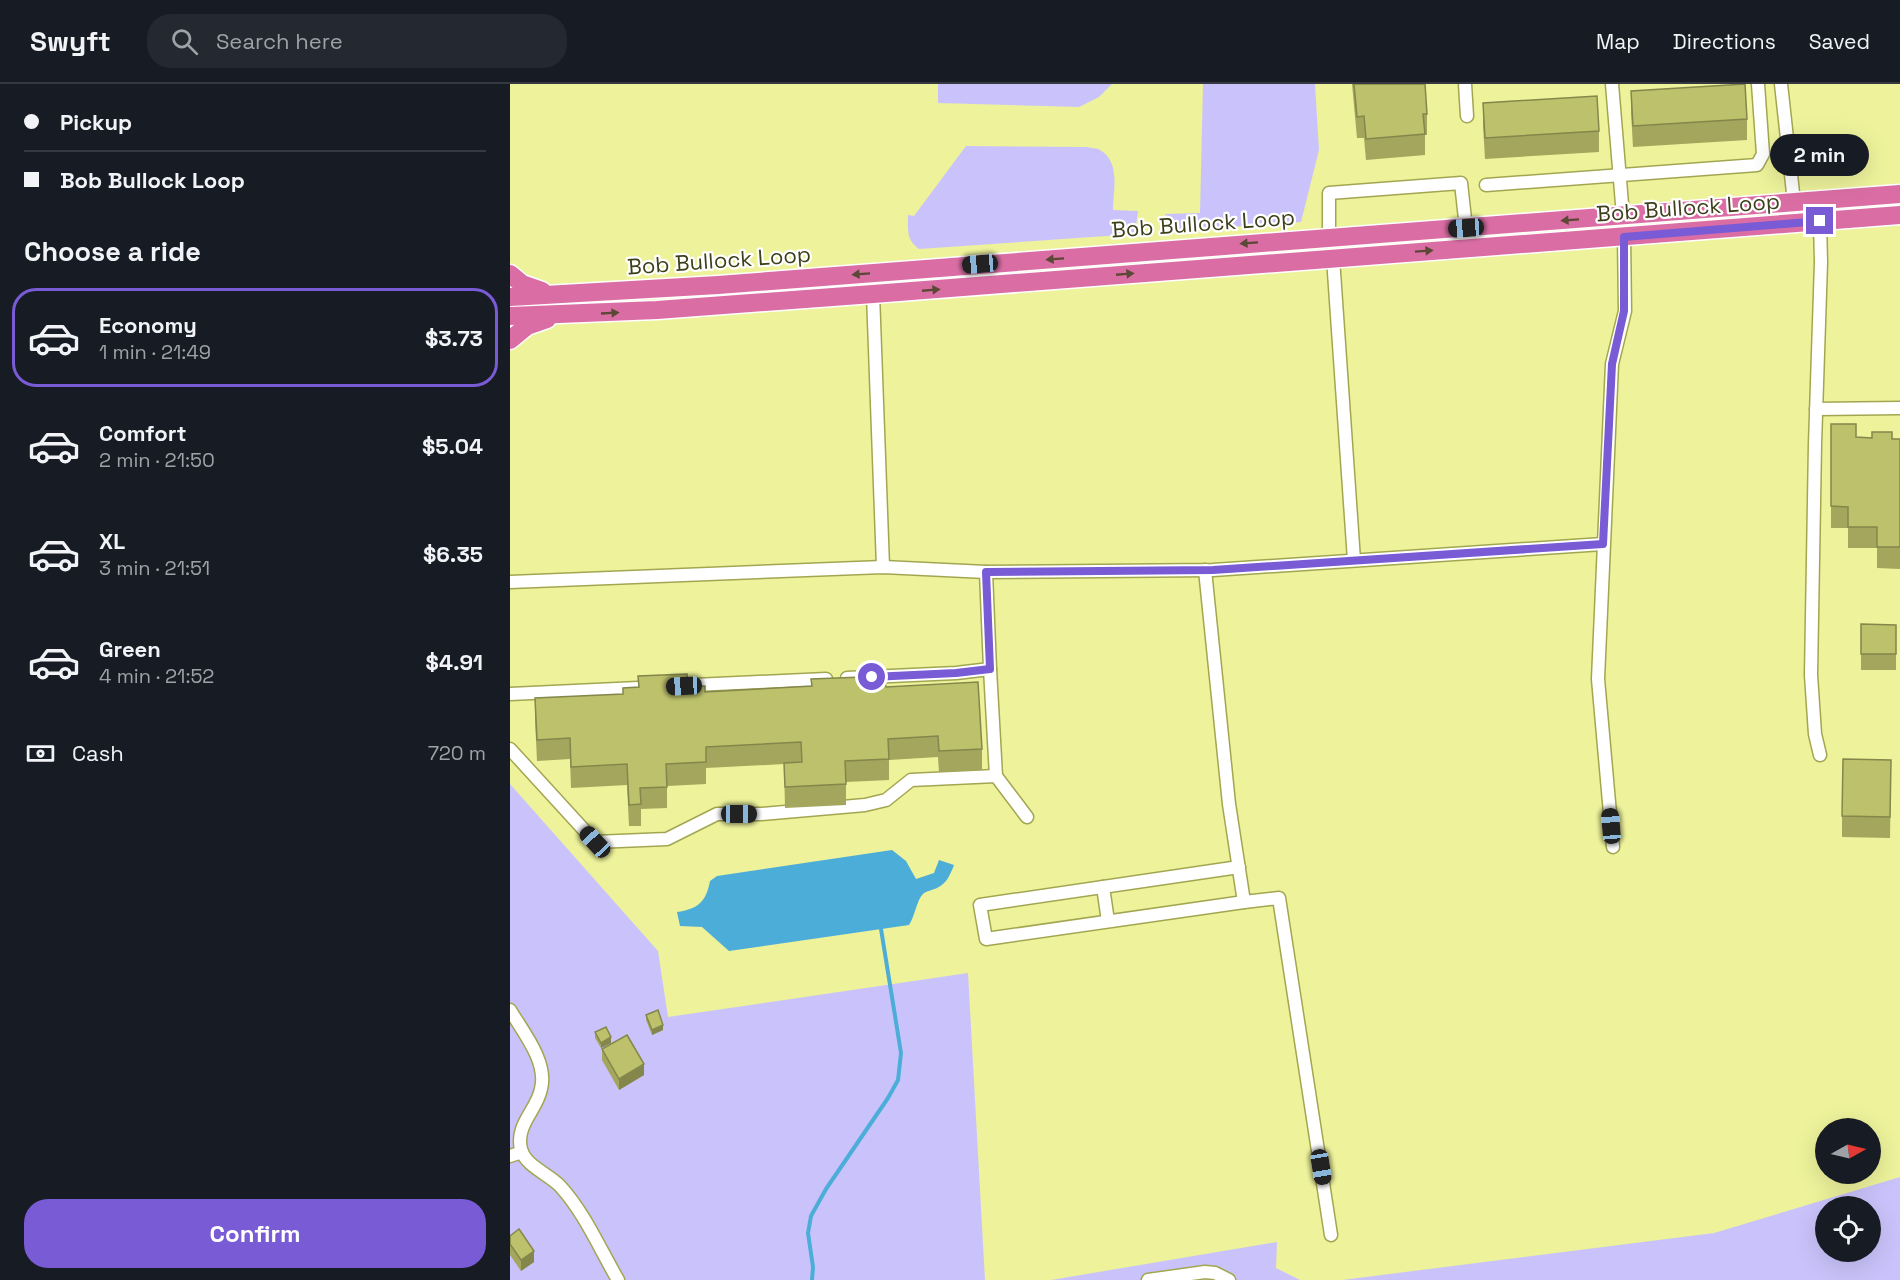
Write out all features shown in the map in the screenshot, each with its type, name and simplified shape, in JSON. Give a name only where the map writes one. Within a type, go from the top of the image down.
[{"type":"highway","name":"Bob Bullock Loop","points":[[510,297],[718,285],[1900,194]]},
{"type":"highway","points":[[1706,230],[1774,215],[1900,205]]},
{"type":"highway","name":"Bob Bullock Loop","points":[[510,316],[657,310],[1900,215]]},
{"type":"highway","points":[[1334,258],[1347,247],[1405,241],[1432,230]]},
{"type":"highway","points":[[1217,267],[1285,252],[1317,248],[1324,246],[1329,238]]},
{"type":"highway","points":[[510,274],[522,284],[536,290],[558,294]]},
{"type":"highway","points":[[510,340],[527,327],[543,320],[568,314]]},
{"type":"street","points":[[1465,84],[1467,116]]},
{"type":"street","points":[[1612,84],[1623,216]]},
{"type":"street","points":[[1486,185],[1757,165],[1763,154],[1758,84]]},
{"type":"street","points":[[1781,84],[1794,202]]},
{"type":"street","points":[[1329,238],[1329,193],[1461,183],[1466,228]]},
{"type":"street","points":[[1820,221],[1821,262],[1811,675],[1815,734],[1820,755]]},
{"type":"street","points":[[1613,847],[1598,679],[1612,364],[1624,311],[1624,237]]},
{"type":"street","points":[[1334,258],[1354,560]]},
{"type":"street","points":[[873,294],[883,567]]},
{"type":"street","points":[[1816,409],[1900,408]]},
{"type":"street","points":[[510,582],[883,567],[986,572],[1205,570],[1296,566],[1354,560],[1603,544]]},
{"type":"street","points":[[1205,570],[1229,804],[1244,902]]},
{"type":"street","points":[[986,572],[996,776],[1028,817]]},
{"type":"street","points":[[510,694],[945,674],[990,669]]},
{"type":"street","points":[[510,744],[510,750],[595,842],[668,839],[717,814],[761,814],[865,805],[886,800],[911,780],[996,776]]},
{"type":"street","points":[[1239,867],[981,905],[986,939],[1280,898],[1331,1235]]},
{"type":"street","points":[[1103,887],[1108,921]]},
{"type":"street","points":[[510,1010],[531,1046],[542,1080],[539,1096],[521,1129],[520,1145],[516,1154],[554,1179],[567,1194],[618,1280]]},
{"type":"street","points":[[1148,1280],[1204,1272],[1215,1273],[1229,1280]]},
{"type":"shaded area","points":[[938,84],[1112,84],[1099,97],[1079,107],[938,103]]},
{"type":"shaded area","points":[[1203,84],[1315,84],[1319,150],[1301,222],[1177,231],[1168,227],[1165,214],[1200,213]]},
{"type":"shaded area","points":[[966,146],[1086,147],[1100,150],[1107,155],[1113,169],[1113,210],[1138,211],[1135,234],[919,249],[910,238],[908,215],[914,216]]},
{"type":"shaded area","points":[[510,784],[658,951],[668,1017],[968,973],[985,1280],[510,1280]]},
{"type":"shaded area","points":[[1900,1177],[1900,1280],[1342,1280],[1714,1233],[1815,1203],[1815,1262],[1881,1262],[1881,1196],[1837,1196]]},
{"type":"shaded area","points":[[1277,1242],[1276,1268],[1300,1280],[1051,1280]]},
{"type":"water","points":[[892,850],[906,861],[916,879],[934,873],[939,860],[954,865],[943,884],[921,896],[909,925],[729,951],[702,927],[680,926],[677,912],[690,909],[700,903],[710,881],[717,876]]},
{"type":"building","points":[[1354,84],[1425,84],[1427,114],[1423,114],[1425,134],[1366,139],[1364,116],[1357,117]]},
{"type":"building","points":[[1745,84],[1747,119],[1633,126],[1631,91]]},
{"type":"building","points":[[1597,96],[1599,131],[1485,138],[1483,103]]},
{"type":"building","points":[[1831,424],[1856,424],[1856,437],[1872,438],[1872,432],[1892,432],[1892,439],[1900,439],[1900,547],[1877,547],[1877,527],[1848,527],[1848,507],[1831,506]]},
{"type":"building","points":[[1861,624],[1896,625],[1896,654],[1861,654]]},
{"type":"building","points":[[687,674],[688,687],[705,686],[705,692],[812,686],[811,679],[862,677],[863,683],[885,681],[886,687],[978,682],[982,749],[939,751],[938,736],[888,739],[889,759],[845,761],[846,784],[785,787],[784,763],[802,762],[801,742],[706,747],[706,762],[666,764],[667,787],[640,788],[641,804],[629,805],[627,764],[571,767],[570,738],[537,740],[535,698],[623,694],[623,688],[639,687],[638,676]]},
{"type":"building","points":[[1843,759],[1891,760],[1890,817],[1842,816]]},
{"type":"building","points":[[658,1010],[663,1025],[652,1030],[646,1015]]},
{"type":"building","points":[[606,1027],[611,1037],[601,1043],[595,1032]]},
{"type":"building","points":[[627,1035],[644,1064],[619,1079],[602,1049]]},
{"type":"building","points":[[519,1229],[534,1251],[521,1260],[510,1244],[510,1236]]},
{"type":"waterway","points":[[812,1280],[813,1267],[808,1233],[811,1216],[826,1189],[898,1080],[901,1053],[881,929]]},
{"type":"route","points":[[872,677],[990,669],[986,572],[1213,570],[1603,544],[1612,364],[1624,311],[1624,237],[1820,221]]}]
